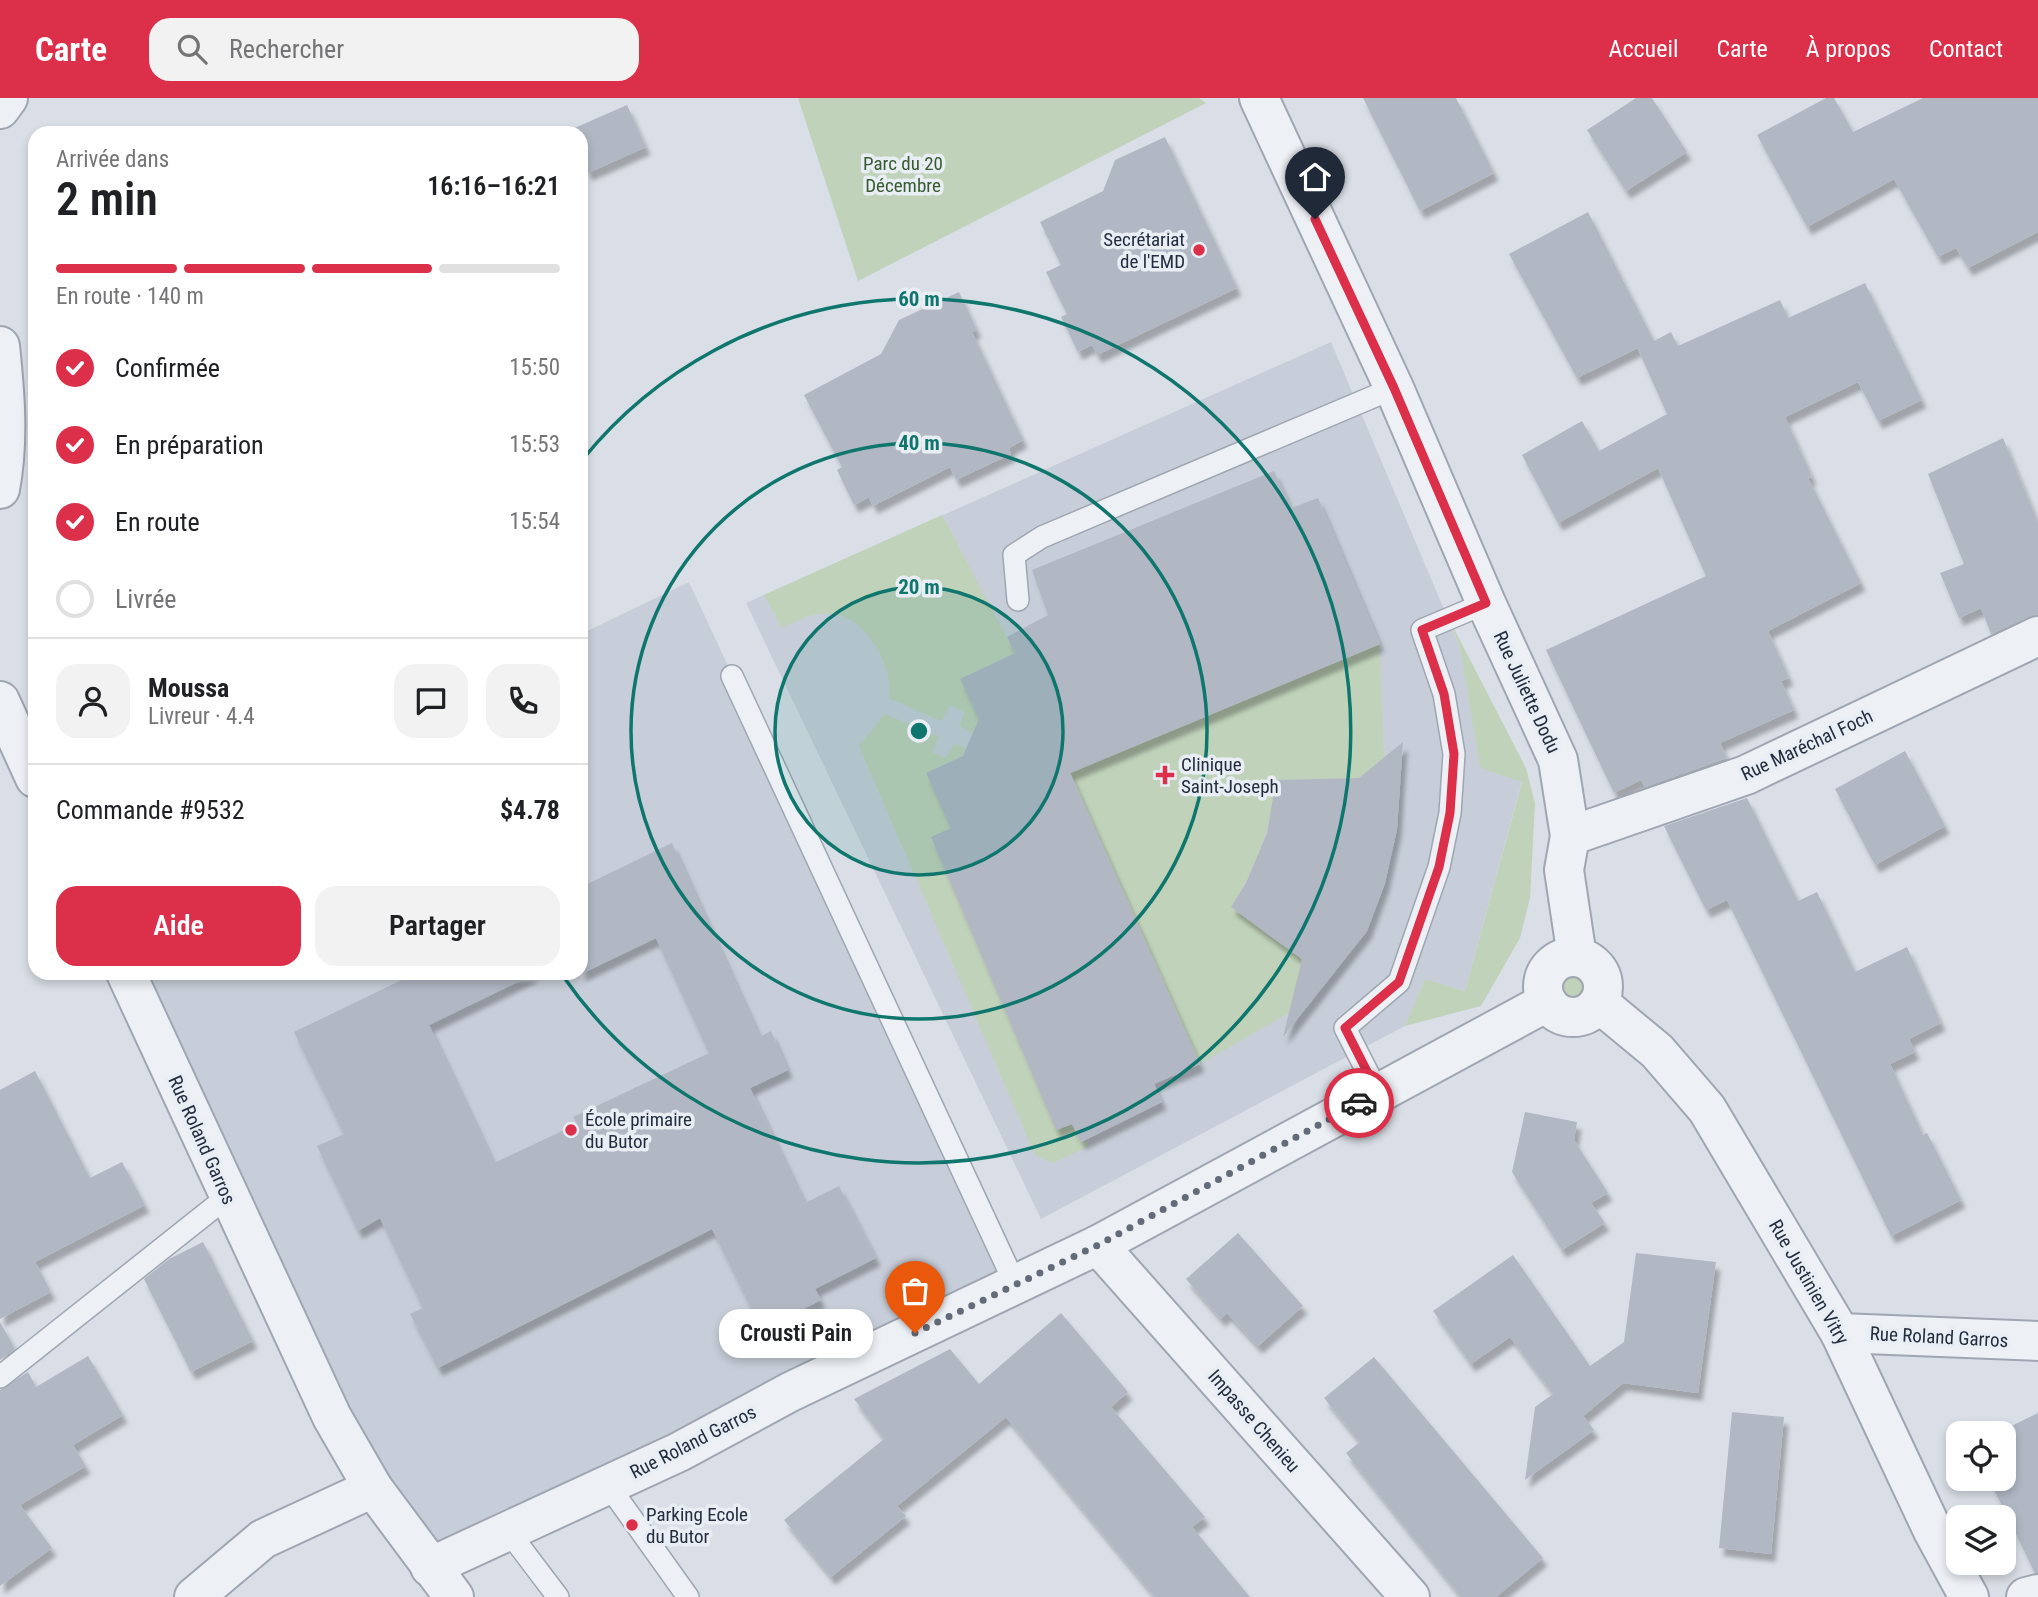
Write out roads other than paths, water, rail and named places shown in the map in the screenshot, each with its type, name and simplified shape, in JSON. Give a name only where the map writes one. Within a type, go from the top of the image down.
[{"type":"street","points":[[0,109],[8,98]]},
{"type":"street","name":"Rue Juliette Dodu","points":[[1259,98],[1394,388],[1486,603],[1558,760],[1570,836],[1564,870],[1577,957]]},
{"type":"street","points":[[0,346],[5,404],[5,466],[0,489]]},
{"type":"street","name":"Rue Maréchal Foch","points":[[1570,836],[1746,775],[2038,636]]},
{"type":"street","points":[[0,701],[28,763]]},
{"type":"street","points":[[1577,957],[1586,959],[1600,973],[1603,983],[1599,1003],[1592,1011],[1572,1017],[1561,1015],[1547,1002],[1543,983],[1550,966],[1558,960],[1577,957]]},
{"type":"street","name":"Rue Roland Garros","points":[[129,980],[227,1197],[332,1418],[373,1488],[430,1567],[679,1452],[790,1392],[1098,1245],[1547,1002]]},
{"type":"street","name":"Rue Justinien Vitry","points":[[1599,1003],[1657,1051],[1707,1109],[1840,1333],[1933,1531],[1969,1597]]},
{"type":"street","name":"Impasse Chenieu","points":[[1098,1245],[1410,1597]]},
{"type":"street","name":"Rue Roland Garros","points":[[1840,1333],[2038,1342]]},
{"type":"street","points":[[194,1597],[263,1539],[373,1488]]},
{"type":"street","points":[[430,1567],[454,1597]]},
{"type":"street","points":[[2026,1597],[2038,1594]]},
{"type":"lane","points":[[1018,600],[1014,555],[1042,537],[1394,388]]},
{"type":"lane","points":[[1378,1093],[1345,1028],[1399,982],[1439,867],[1450,813],[1454,754],[1444,694],[1422,630],[1486,603]]},
{"type":"lane","points":[[732,676],[1016,1286]]},
{"type":"lane","points":[[0,1377],[227,1197]]},
{"type":"lane","points":[[608,1485],[688,1597]]},
{"type":"lane","points":[[508,1531],[558,1597]]},
{"type":"place","name":"Secrétariat de l'EMD","points":[[1199,250]]},
{"type":"place","name":"Clinique Saint-Joseph","points":[[1165,775]]},
{"type":"place","name":"École primaire du Butor","points":[[571,1130]]},
{"type":"place","name":"Crousti Pain","points":[[915,1333]]},
{"type":"place","name":"Parking Ecole du Butor","points":[[632,1525]]},
{"type":"park label","name":"Parc du 20 Décembre","points":[[903,174]]}]
